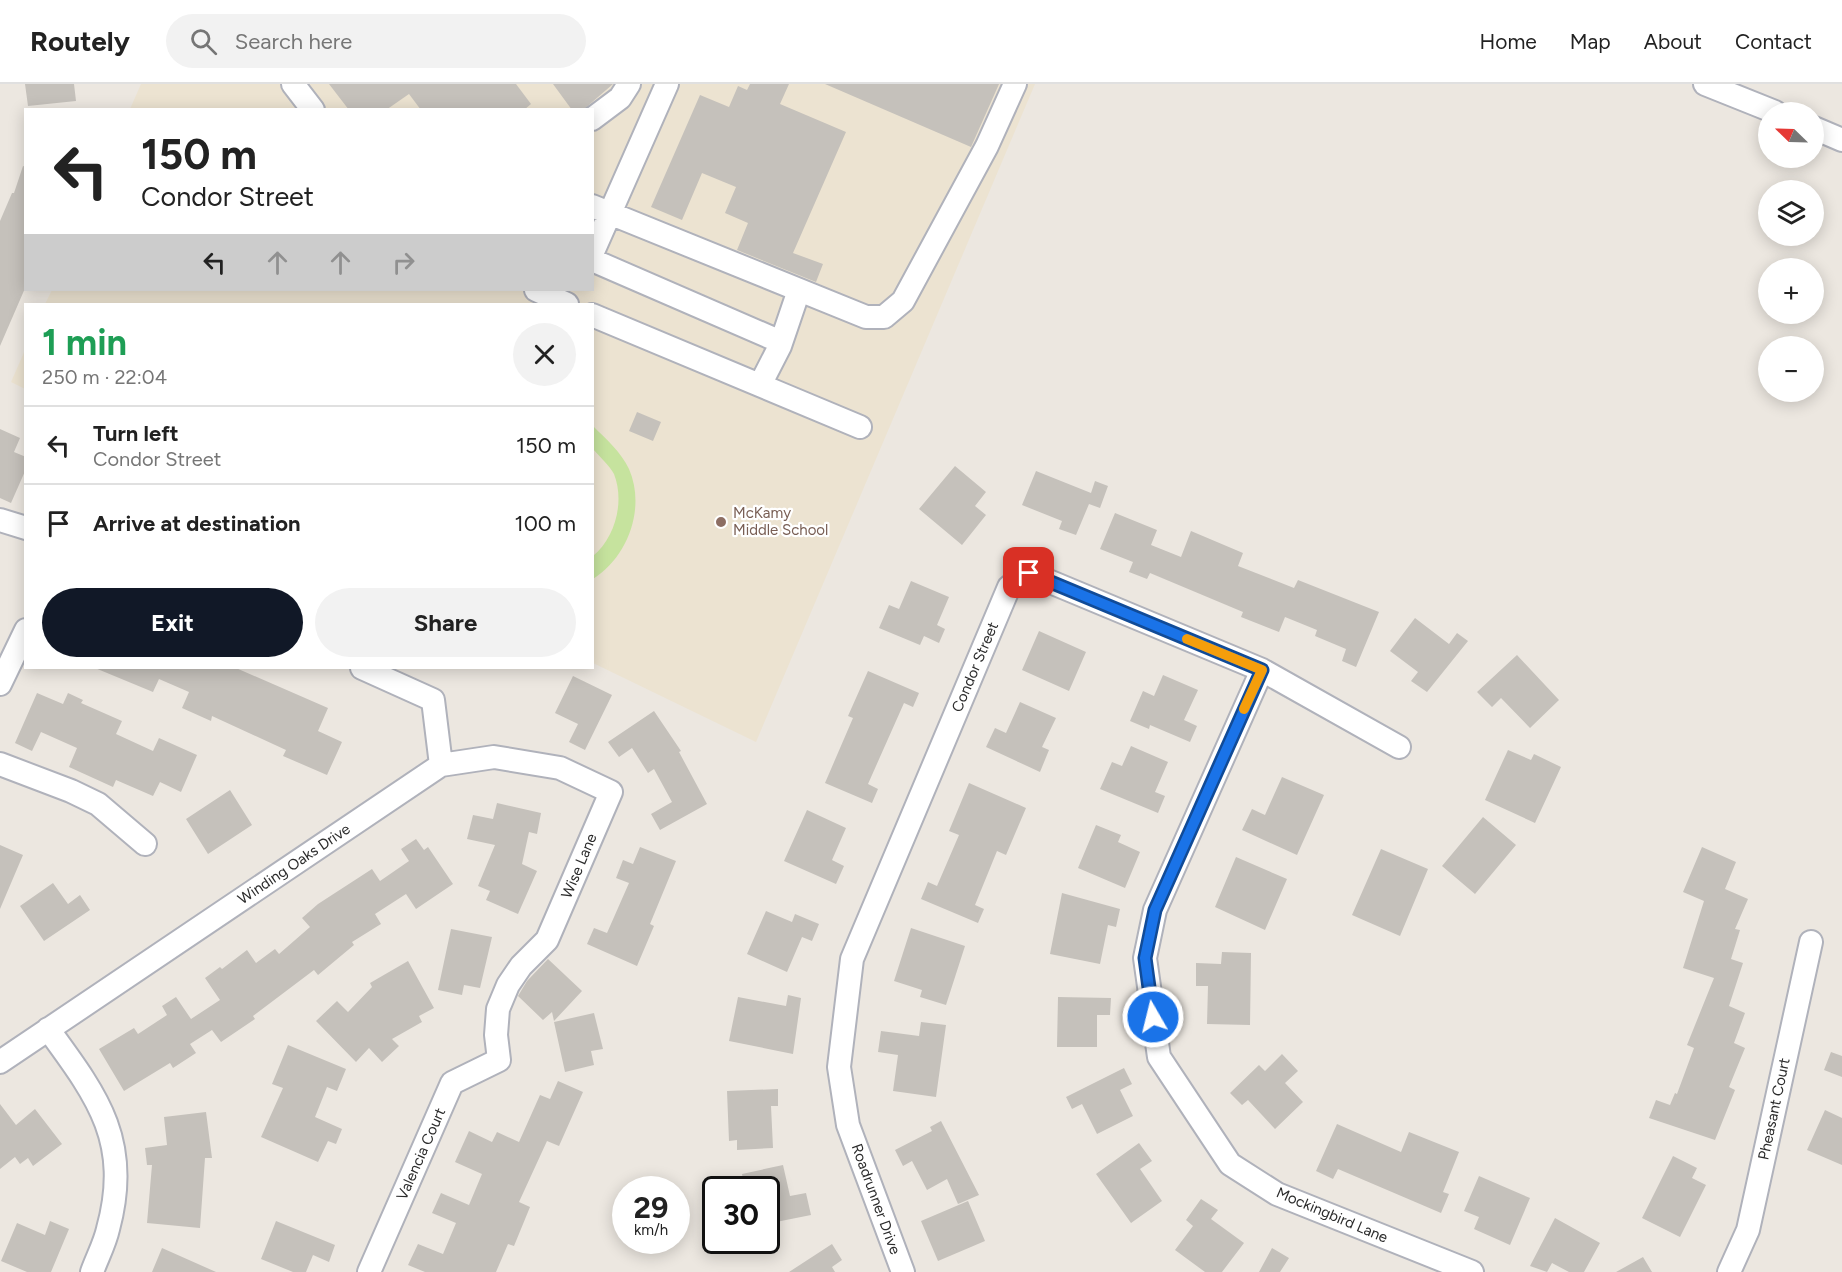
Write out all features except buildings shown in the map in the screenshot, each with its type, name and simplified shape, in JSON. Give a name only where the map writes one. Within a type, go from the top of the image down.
[{"type":"street","points":[[293,84],[311,108]]},
{"type":"street","points":[[594,118],[620,98],[629,84]]},
{"type":"street","points":[[594,244],[601,211],[667,84]]},
{"type":"street","points":[[601,211],[866,317],[884,317],[897,309],[987,146],[1015,84]]},
{"type":"street","points":[[1705,84],[1758,105]]},
{"type":"street","points":[[1824,132],[1842,140]]},
{"type":"street","points":[[594,261],[782,342]]},
{"type":"street","points":[[538,291],[566,303]]},
{"type":"street","points":[[760,385],[782,342],[799,291]]},
{"type":"street","points":[[594,316],[860,427]]},
{"type":"street","points":[[0,520],[24,527]]},
{"type":"street","name":"Condor Street","points":[[848,1125],[839,1066],[852,959],[1009,587],[1029,573],[1262,670],[1399,747]]},
{"type":"street","points":[[0,684],[24,634]]},
{"type":"street","points":[[364,669],[433,700],[441,765]]},
{"type":"street","name":"Mockingbird Lane","points":[[1262,670],[1155,910],[1145,958],[1159,1057],[1230,1164],[1277,1194],[1472,1272]]},
{"type":"street","name":"Winding Oaks Drive","points":[[0,1062],[441,765],[494,757],[560,768],[611,792]]},
{"type":"street","points":[[0,764],[71,791],[98,804],[145,844]]},
{"type":"street","name":"Wise Lane","points":[[499,1060],[496,1035],[498,1009],[508,985],[521,966],[547,940],[611,792]]},
{"type":"street","name":"Pheasant Court","points":[[1729,1272],[1748,1230],[1811,942]]},
{"type":"street","points":[[48,1029],[90,1086],[111,1130],[116,1175],[108,1231],[92,1272]]},
{"type":"street","name":"Valencia Court","points":[[369,1272],[452,1083],[499,1060]]},
{"type":"street","name":"Roadrunner Drive","points":[[848,1125],[903,1272]]},
{"type":"shaded area","name":"McKamy Middle School","points":[[141,84],[1035,84],[756,742],[594,663],[594,303],[46,303],[52,291],[594,291],[594,108],[130,108]]},
{"type":"shaded area","points":[[24,352],[24,388],[11,382]]},
{"type":"green space","points":[[594,427],[626,463],[634,484],[635,500],[634,515],[624,545],[616,558],[594,578],[594,555],[607,540],[618,508],[617,485],[614,474],[594,450]]},
{"type":"slow traffic","points":[[1187,639],[1262,670],[1244,709]]},
{"type":"place","name":"McKamy Middle School","points":[[721,522]]},
{"type":"route","points":[[1029,573],[1262,670],[1155,910],[1145,958],[1153,1017]]}]
